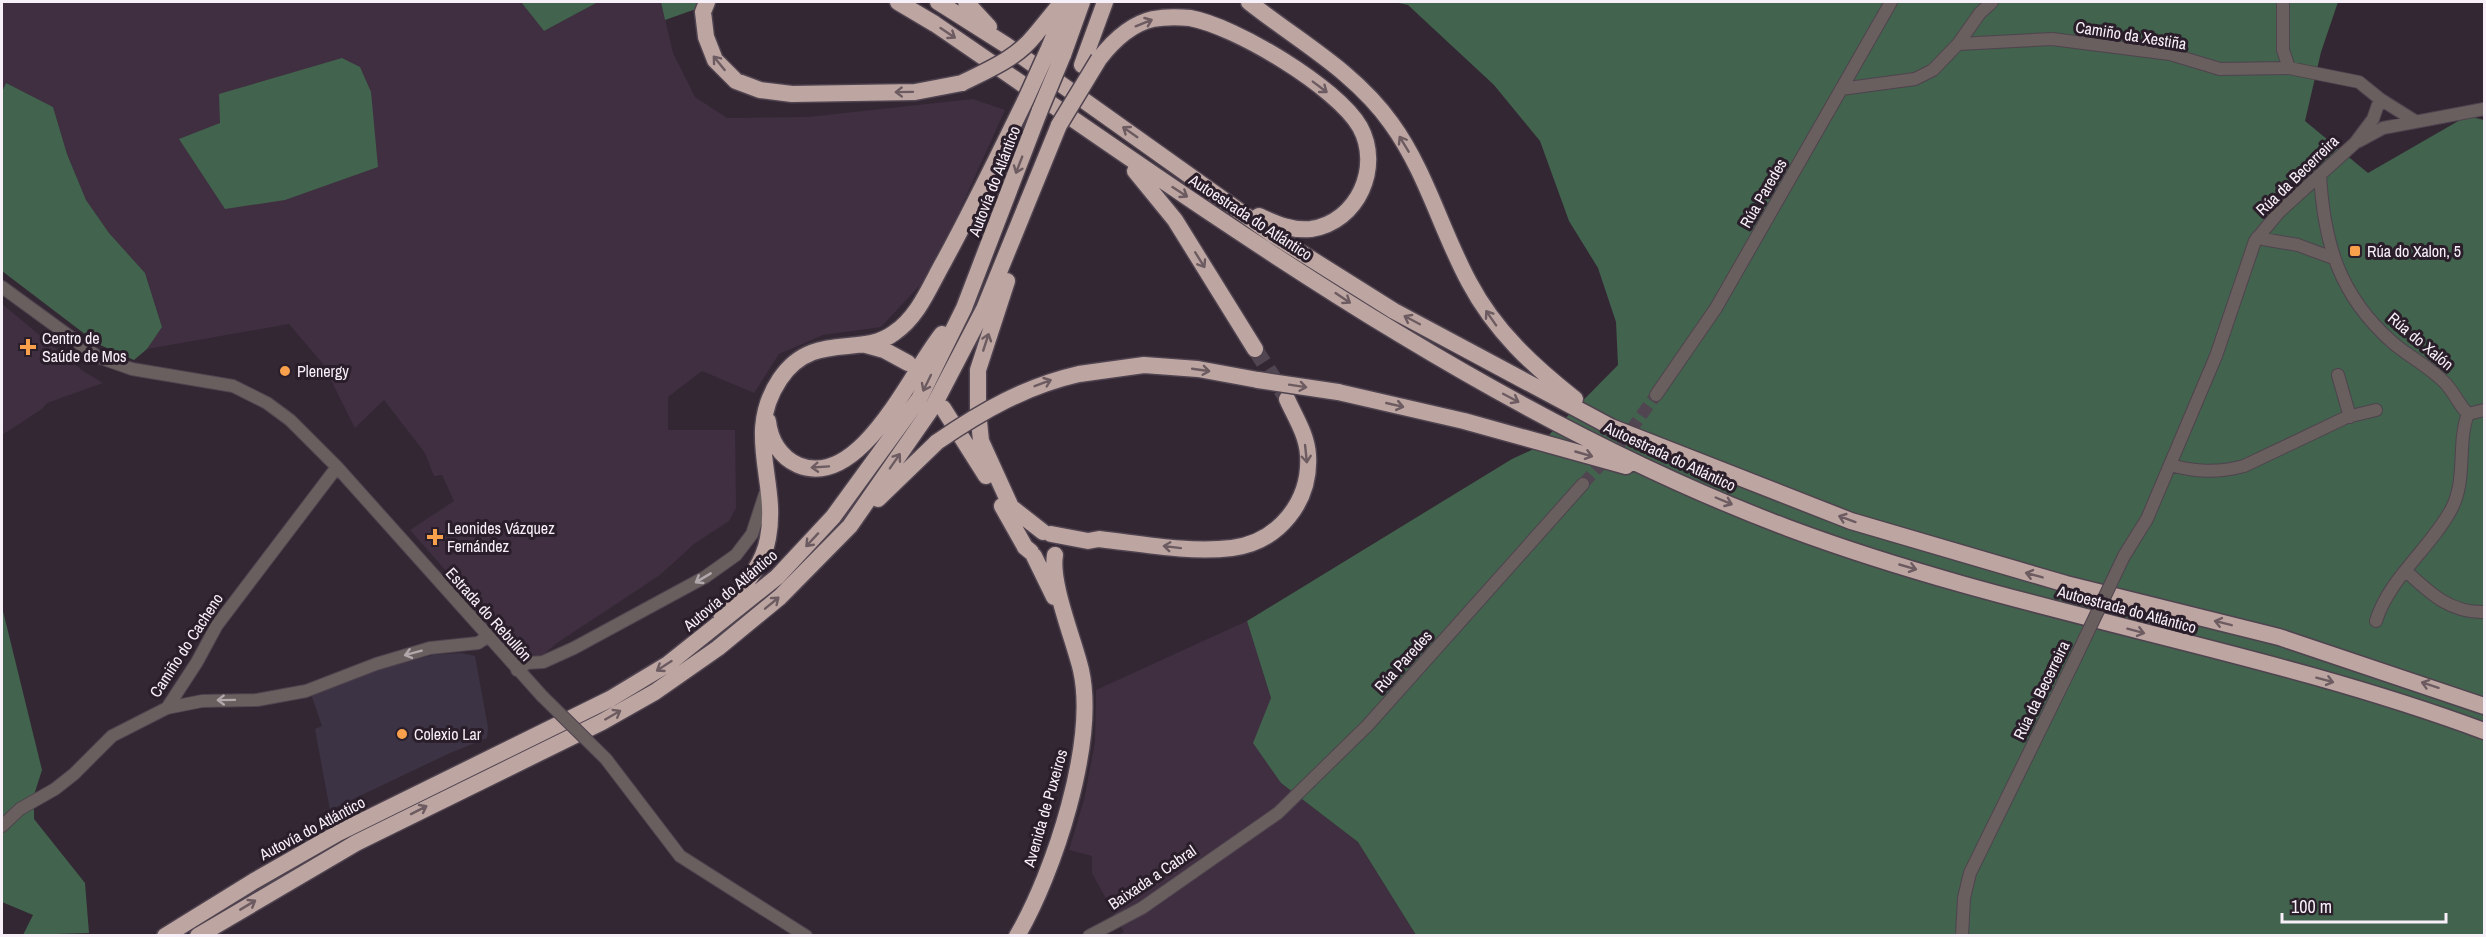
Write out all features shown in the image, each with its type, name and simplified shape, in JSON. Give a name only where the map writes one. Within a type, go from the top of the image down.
[{"type":"highway","points":[[707,2],[703,12],[706,37],[715,60],[736,81],[760,90],[792,94],[915,92],[962,83],[1000,65],[1027,45],[1062,2]]},
{"type":"highway","name":"Autoestrada do Atlántico","points":[[898,2],[935,24],[1113,148],[1374,319],[1462,372],[1641,466],[1788,528],[1877,558],[2060,611],[2343,684],[2484,731]]},
{"type":"highway","name":"Autoestrada do Atlántico","points":[[938,2],[1006,45],[1273,235],[1394,311],[1611,427],[1851,521],[2066,584],[2279,637],[2484,706]]},
{"type":"highway","points":[[966,2],[1006,45]]},
{"type":"highway","points":[[705,637],[755,571],[764,555],[769,520],[762,430],[768,405],[780,379],[798,361],[826,348],[881,340],[901,328],[921,303],[973,210],[1025,101],[1056,51],[1068,2]]},
{"type":"highway","name":"Autovía do Atlántico","points":[[165,936],[254,881],[338,834],[610,699],[668,664],[705,637],[777,577],[833,517],[919,399],[964,308],[1040,111],[1056,51],[1082,2]]},
{"type":"highway","name":"Autovía do Atlántico","points":[[198,936],[356,843],[602,722],[655,692],[718,648],[780,597],[850,526],[934,405],[984,309],[1059,126],[1105,2]]},
{"type":"highway","points":[[1250,2],[1336,65],[1374,102],[1405,143],[1463,271],[1496,324],[1536,368],[1611,427]]},
{"type":"highway","points":[[1059,126],[1100,59],[1118,39],[1140,24],[1170,17],[1191,18],[1232,34],[1287,63],[1327,92],[1353,116],[1367,146],[1369,165],[1366,183],[1358,199],[1340,218],[1326,225],[1295,229],[1278,225],[1229,202]]},
{"type":"highway","points":[[1113,148],[1156,194],[1176,220],[1255,349]]},
{"type":"highway","points":[[1025,211],[1023,236],[978,370],[981,441],[1011,507],[1047,533],[1058,544],[1054,555],[1047,560],[1033,554],[1032,539],[1047,533],[1088,542],[1099,539]]},
{"type":"highway","points":[[768,405],[769,430],[779,450],[788,459],[807,468],[835,466],[867,444],[937,341],[964,308]]},
{"type":"highway","points":[[853,344],[876,347],[905,361],[896,347],[901,328]]},
{"type":"highway","points":[[850,526],[937,442],[995,404],[1052,380],[1125,366],[1198,369],[1338,392],[1464,421],[1670,479]]},
{"type":"highway","points":[[943,408],[986,474],[1042,520],[1099,539],[1190,549],[1233,548],[1253,543],[1274,532],[1289,518],[1299,502],[1307,477],[1308,453],[1302,431],[1287,399]]},
{"type":"highway","name":"Avenida de Puxeiros","points":[[986,474],[1025,547],[1033,554],[1065,616]]},
{"type":"highway","name":"Avenida de Puxeiros","points":[[1017,936],[1036,900],[1054,852],[1080,755],[1085,709],[1082,672],[1054,572],[1054,555]]},
{"type":"street","name":"Rúa Paredes","points":[[1656,395],[1716,308],[1891,2]]},
{"type":"street","points":[[1841,88],[1915,79],[1933,70],[1958,44],[1980,13],[1992,2]]},
{"type":"street","points":[[2283,2],[2283,50],[2289,68]]},
{"type":"street","name":"Camiño da Xestiña","points":[[1958,44],[1978,41],[2052,39],[2170,54],[2220,69],[2289,68],[2359,81],[2380,99],[2415,121]]},
{"type":"street","name":"Rúa da Becerreira","points":[[1962,936],[1964,898],[1970,873],[2124,556],[2147,519],[2216,356],[2257,238],[2279,212],[2355,143],[2373,119],[2380,99]]},
{"type":"street","name":"Rúa da Becerreira","points":[[2355,143],[2383,128],[2484,109]]},
{"type":"street","name":"Rúa do Xalón","points":[[2320,175],[2322,207],[2337,271],[2363,311],[2391,342],[2446,384],[2468,414]]},
{"type":"street","points":[[2257,238],[2298,245],[2334,258]]},
{"type":"street","name":"Estrada do Rebullón","points":[[2,287],[98,357],[132,369],[212,381],[251,394],[290,420],[338,467],[517,670],[606,759],[680,856],[800,934]]},
{"type":"street","points":[[2338,375],[2350,417]]},
{"type":"street","points":[[2170,465],[2195,471],[2235,468],[2350,417],[2376,410]]},
{"type":"street","points":[[2376,621],[2380,605],[2437,534],[2453,505],[2464,455],[2464,425],[2468,414],[2484,410]]},
{"type":"street","name":"Camiño do Cacheno","points":[[2,826],[20,809],[55,789],[74,774],[111,735],[167,708],[197,662],[217,625],[338,467]]},
{"type":"street","points":[[517,670],[527,663],[543,662],[574,648],[705,577],[736,555],[752,534],[760,514],[767,481]]},
{"type":"street","name":"Rúa Paredes","points":[[1232,843],[1278,813],[1368,725],[1583,484]]},
{"type":"street","points":[[2406,571],[2433,596],[2454,608],[2484,612]]},
{"type":"street","points":[[167,708],[202,701],[257,699],[306,691],[387,660],[430,648],[478,644],[487,637]]},
{"type":"street","name":"Baixada a Cabral","points":[[1089,936],[1142,908],[1232,843]]},
{"type":"shaded area","points":[[2,2],[521,2],[544,31],[598,2],[661,2],[673,53],[695,97],[727,118],[808,117],[973,99],[1005,110],[958,214],[922,283],[881,327],[823,335],[779,354],[754,393],[702,371],[668,397],[668,430],[735,430],[736,508],[729,521],[694,544],[660,575],[557,643],[530,666],[410,530],[454,501],[442,475],[434,476],[425,453],[384,400],[355,428],[323,364],[289,324],[147,349],[162,326],[145,273],[109,233],[86,200],[67,154],[53,107],[6,84],[2,92]]},
{"type":"shaded area","name":"Centro de Saúde de Mos","points":[[2,304],[83,371],[103,383],[47,403],[42,409],[2,435]]},
{"type":"shaded area","points":[[1247,621],[1271,698],[1281,783],[1358,842],[1416,935],[1117,935],[1124,932],[1092,873],[1092,856],[1069,850],[1084,800],[1095,742],[1096,690]]},
{"type":"shaded area","name":"Colexio Lar","points":[[461,653],[475,656],[488,728],[487,738],[330,810],[315,729],[322,726],[311,694],[372,671],[433,655]]},
{"type":"green space","points":[[521,2],[598,2],[544,31]]},
{"type":"green space","points":[[661,2],[698,2],[696,9],[665,20]]},
{"type":"green space","points":[[1394,2],[2338,2],[2321,52],[2305,121],[2368,173],[2467,116],[2484,120],[2484,935],[1416,935],[1358,842],[1281,783],[1253,743],[1271,698],[1247,621],[1512,459],[1536,448],[1618,365],[1616,322],[1598,268],[1569,221],[1540,141],[1494,85],[1408,5]]},
{"type":"green space","points":[[342,58],[360,67],[371,92],[378,167],[285,200],[225,209],[179,139],[220,123],[219,94]]},
{"type":"green space","points":[[6,83],[53,107],[67,154],[86,200],[109,233],[145,273],[162,327],[147,349],[134,360],[98,344],[2,271],[2,92]]},
{"type":"green space","points":[[2,607],[42,770],[34,795],[34,819],[85,883],[89,933],[23,935],[33,915],[2,902]]},
{"type":"tunnel","points":[[1255,349],[1287,399]]},
{"type":"tunnel","points":[[1583,484],[1625,438],[1656,395]]},
{"type":"place","name":"Rúa do Xalon, 5","points":[[2355,251]]},
{"type":"place","name":"Centro de Saúde de Mos","points":[[28,347]]},
{"type":"place","name":"Plenergy","points":[[285,371]]},
{"type":"place","name":"Leonides Vázquez Fernández","points":[[435,537]]},
{"type":"place","name":"Colexio Lar","points":[[402,734]]}]
